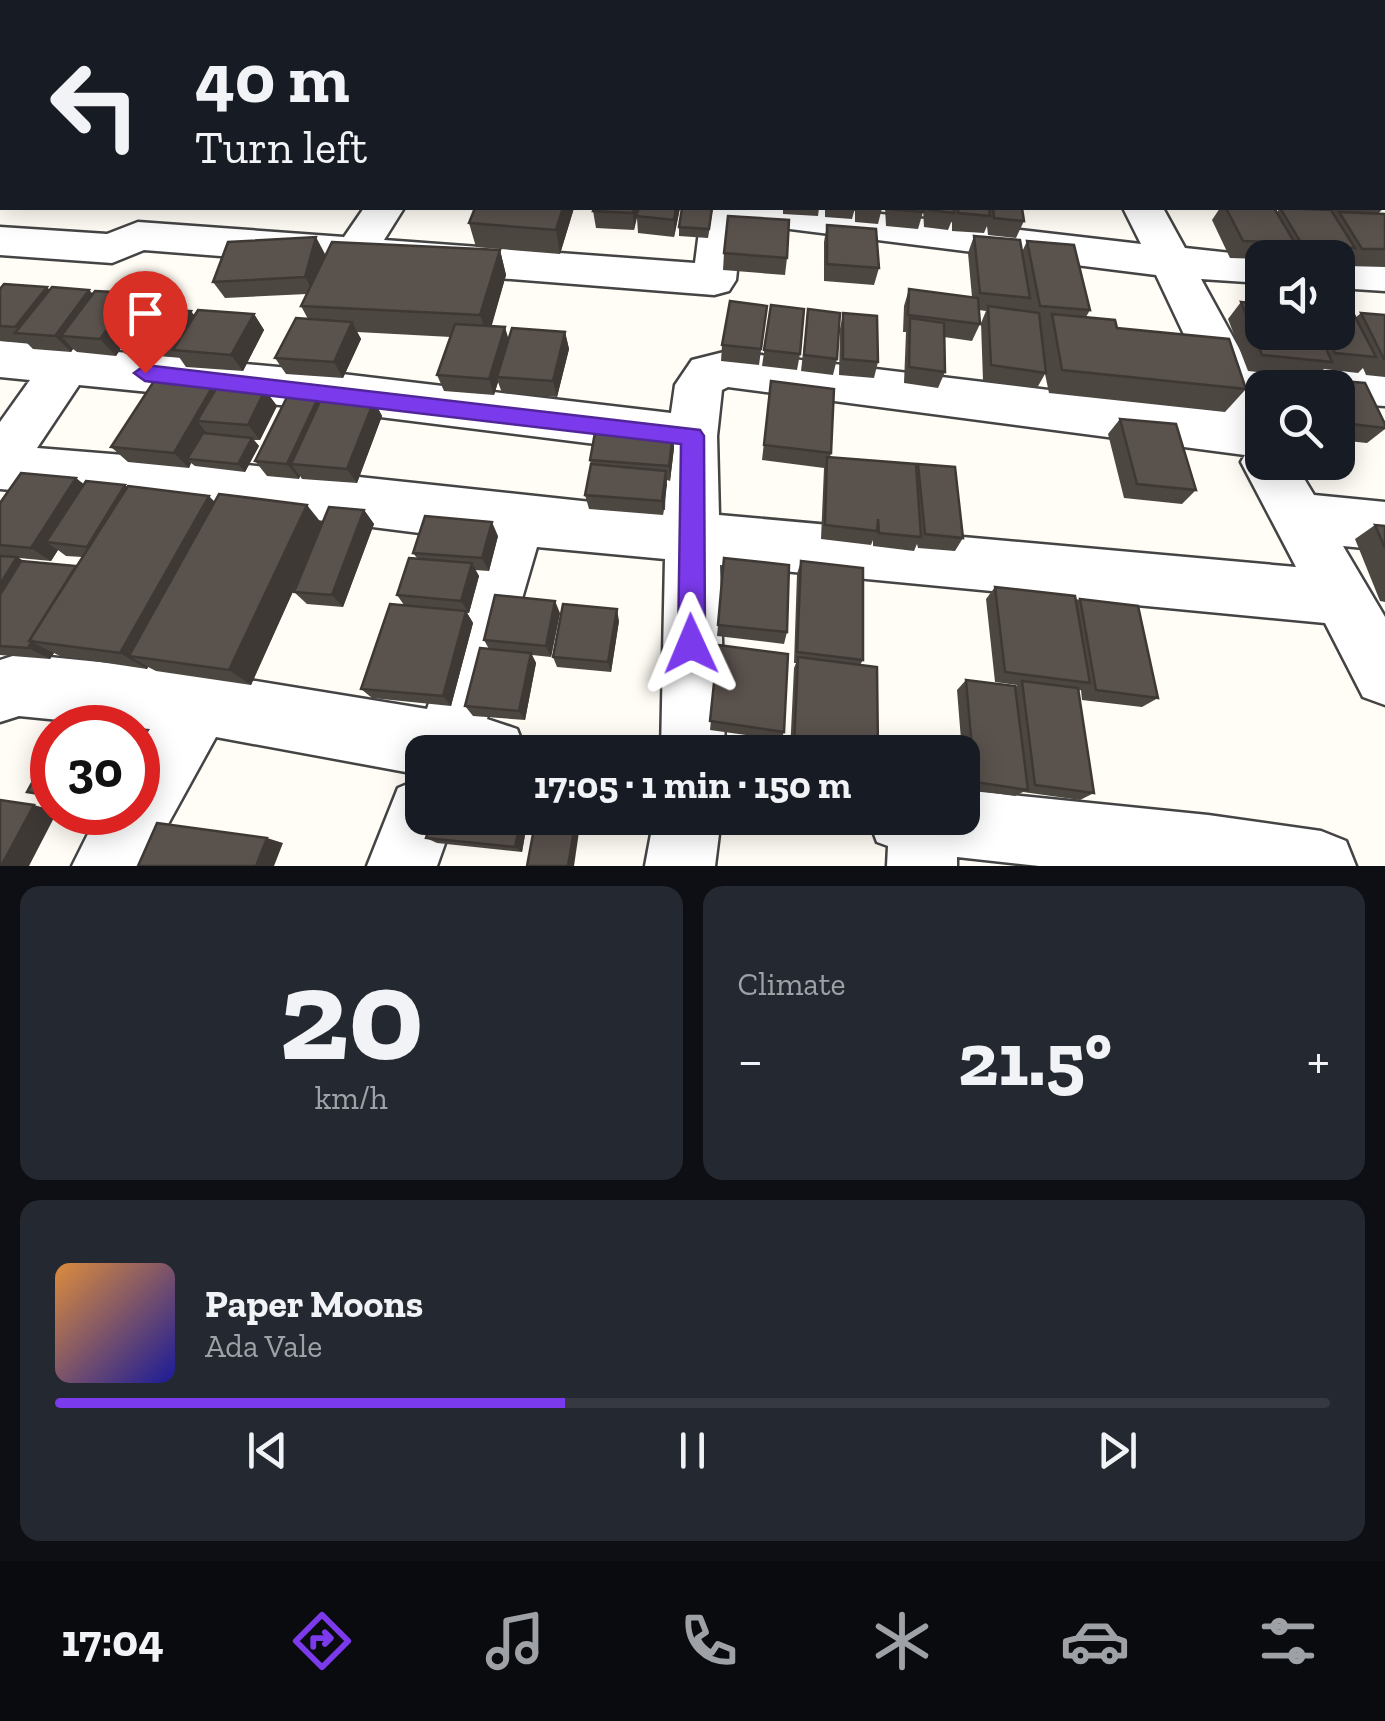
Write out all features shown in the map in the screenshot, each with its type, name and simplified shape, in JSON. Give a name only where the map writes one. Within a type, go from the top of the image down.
[{"type":"street","points":[[358,251],[383,210]]},
{"type":"street","points":[[0,241],[112,249],[138,236],[714,280],[723,210]]},
{"type":"street","points":[[740,210],[1170,262],[1245,267]]},
{"type":"street","points":[[1144,210],[1231,377],[1245,413]]},
{"type":"street","points":[[1355,274],[1385,276]]},
{"type":"street","points":[[0,359],[300,388],[692,436]]},
{"type":"street","points":[[67,366],[0,465],[246,488],[517,521],[1342,598]]},
{"type":"street","points":[[692,735],[692,436],[699,385],[708,373],[728,369],[1245,449]]},
{"type":"street","points":[[1231,377],[1385,387]]},
{"type":"street","points":[[1277,480],[1385,675]]},
{"type":"street","points":[[1300,518],[1385,526]]},
{"type":"street","points":[[466,735],[517,521]]},
{"type":"street","points":[[0,691],[19,685],[200,703],[405,740]]},
{"type":"street","points":[[160,772],[200,703]]},
{"type":"street","points":[[107,866],[124,835]]},
{"type":"street","points":[[402,866],[413,835]]},
{"type":"street","points":[[680,866],[685,835]]},
{"type":"street","points":[[927,835],[1320,866]]},
{"type":"building","points":[[474,210],[562,210],[556,230],[469,223]]},
{"type":"building","points":[[593,210],[634,210],[633,213]]},
{"type":"building","points":[[638,210],[676,210],[674,220],[636,216]]},
{"type":"building","points":[[682,210],[712,210],[709,229],[679,227]]},
{"type":"building","points":[[989,210],[990,216],[958,213]]},
{"type":"building","points":[[993,210],[1022,210],[1024,221],[994,218]]},
{"type":"building","points":[[1227,210],[1275,210],[1293,240],[1245,240]]},
{"type":"building","points":[[1281,210],[1331,210],[1350,240],[1299,240]]},
{"type":"building","points":[[1339,212],[1385,214],[1385,249],[1362,249]]},
{"type":"building","points":[[728,216],[789,220],[787,258],[724,253]]},
{"type":"building","points":[[827,225],[876,229],[879,268],[827,264]]},
{"type":"building","points":[[974,236],[1020,240],[1030,298],[980,293]]},
{"type":"building","points":[[316,237],[305,277],[213,282],[228,242]]},
{"type":"building","points":[[1027,241],[1074,245],[1090,310],[1040,306]]},
{"type":"building","points":[[332,242],[500,250],[480,315],[301,306]]},
{"type":"building","points":[[4,284],[47,287],[15,327],[0,326],[0,289]]},
{"type":"building","points":[[52,287],[89,290],[55,336],[15,333]]},
{"type":"building","points":[[909,289],[978,298],[980,324],[908,315]]},
{"type":"building","points":[[95,291],[133,293],[100,339],[61,336]]},
{"type":"building","points":[[730,301],[767,306],[761,349],[722,345]]},
{"type":"building","points":[[771,305],[804,309],[800,354],[764,350]]},
{"type":"building","points":[[988,306],[1039,313],[1046,373],[991,365]]},
{"type":"building","points":[[131,307],[191,311],[172,342],[110,337]]},
{"type":"building","points":[[808,309],[840,313],[837,359],[804,355]]},
{"type":"building","points":[[198,310],[254,314],[231,355],[173,350]]},
{"type":"building","points":[[843,313],[877,316],[878,362],[843,359]]},
{"type":"building","points":[[1361,313],[1385,315],[1385,359],[1384,359]]},
{"type":"building","points":[[1052,314],[1115,320],[1117,328],[1229,339],[1245,389],[1062,370]]},
{"type":"building","points":[[1355,317],[1376,357],[1334,350],[1355,350]]},
{"type":"building","points":[[296,318],[352,322],[334,362],[275,358]]},
{"type":"building","points":[[910,318],[944,323],[945,372],[909,367]]},
{"type":"building","points":[[455,324],[505,327],[489,379],[437,375]]},
{"type":"building","points":[[512,328],[565,332],[553,381],[497,377]]},
{"type":"building","points":[[1260,350],[1327,350],[1332,362],[1262,355]]},
{"type":"building","points":[[154,381],[213,386],[174,453],[111,447]]},
{"type":"building","points":[[771,381],[834,389],[831,453],[764,445]]},
{"type":"building","points":[[1355,382],[1365,383],[1385,428],[1355,424]]},
{"type":"building","points":[[217,387],[265,390],[248,425],[197,421]]},
{"type":"building","points":[[288,395],[318,398],[287,464],[255,461]]},
{"type":"building","points":[[322,397],[374,401],[347,469],[291,464]]},
{"type":"building","points":[[1120,419],[1176,424],[1196,490],[1137,484]]},
{"type":"building","points":[[596,427],[673,433],[669,466],[590,460]]},
{"type":"building","points":[[203,433],[252,438],[238,464],[187,459]]},
{"type":"building","points":[[827,457],[916,464],[921,537],[879,533],[878,519],[877,531],[825,525]]},
{"type":"building","points":[[591,464],[666,471],[662,501],[585,495]]},
{"type":"building","points":[[918,464],[955,467],[963,538],[925,534]]},
{"type":"building","points":[[21,473],[76,478],[31,548],[0,545],[0,503]]},
{"type":"building","points":[[86,481],[125,485],[87,547],[46,542]]},
{"type":"building","points":[[128,486],[209,496],[120,653],[29,641]]},
{"type":"building","points":[[219,494],[307,505],[229,670],[129,656]]},
{"type":"building","points":[[329,507],[364,510],[332,595],[294,592]]},
{"type":"building","points":[[425,516],[492,522],[482,558],[413,553]]},
{"type":"building","points":[[1375,525],[1385,526],[1385,548]]},
{"type":"building","points":[[0,556],[17,557],[0,584]]},
{"type":"building","points":[[409,558],[472,563],[461,601],[397,595]]},
{"type":"building","points":[[724,558],[789,565],[787,632],[718,625]]},
{"type":"building","points":[[21,561],[76,566],[28,648],[0,646],[0,595]]},
{"type":"building","points":[[801,561],[863,568],[863,660],[797,652]]},
{"type":"building","points":[[995,587],[1075,596],[1090,683],[1005,672]]},
{"type":"building","points":[[495,595],[555,601],[546,646],[484,640]]},
{"type":"building","points":[[1080,599],[1138,606],[1158,698],[1096,690]]},
{"type":"building","points":[[390,604],[466,611],[443,696],[361,689]]},
{"type":"building","points":[[563,604],[617,609],[608,662],[553,657]]},
{"type":"building","points":[[718,645],[788,654],[784,732],[710,721]]},
{"type":"building","points":[[480,648],[531,653],[519,711],[465,706]]},
{"type":"building","points":[[798,657],[877,667],[878,735],[794,735]]},
{"type":"building","points":[[966,680],[1015,686],[1028,790],[980,783],[980,735],[971,735]]},
{"type":"building","points":[[1022,681],[1078,688],[1094,793],[1035,785]]},
{"type":"building","points":[[0,800],[30,804],[30,812],[0,866]]},
{"type":"building","points":[[160,823],[267,838],[256,866],[138,866],[152,835],[160,835]]},
{"type":"building","points":[[427,835],[517,835],[515,847],[426,838]]},
{"type":"building","points":[[533,835],[573,835],[568,866],[527,866]]},
{"type":"route","points":[[145,373],[692,436],[691,644]]}]
